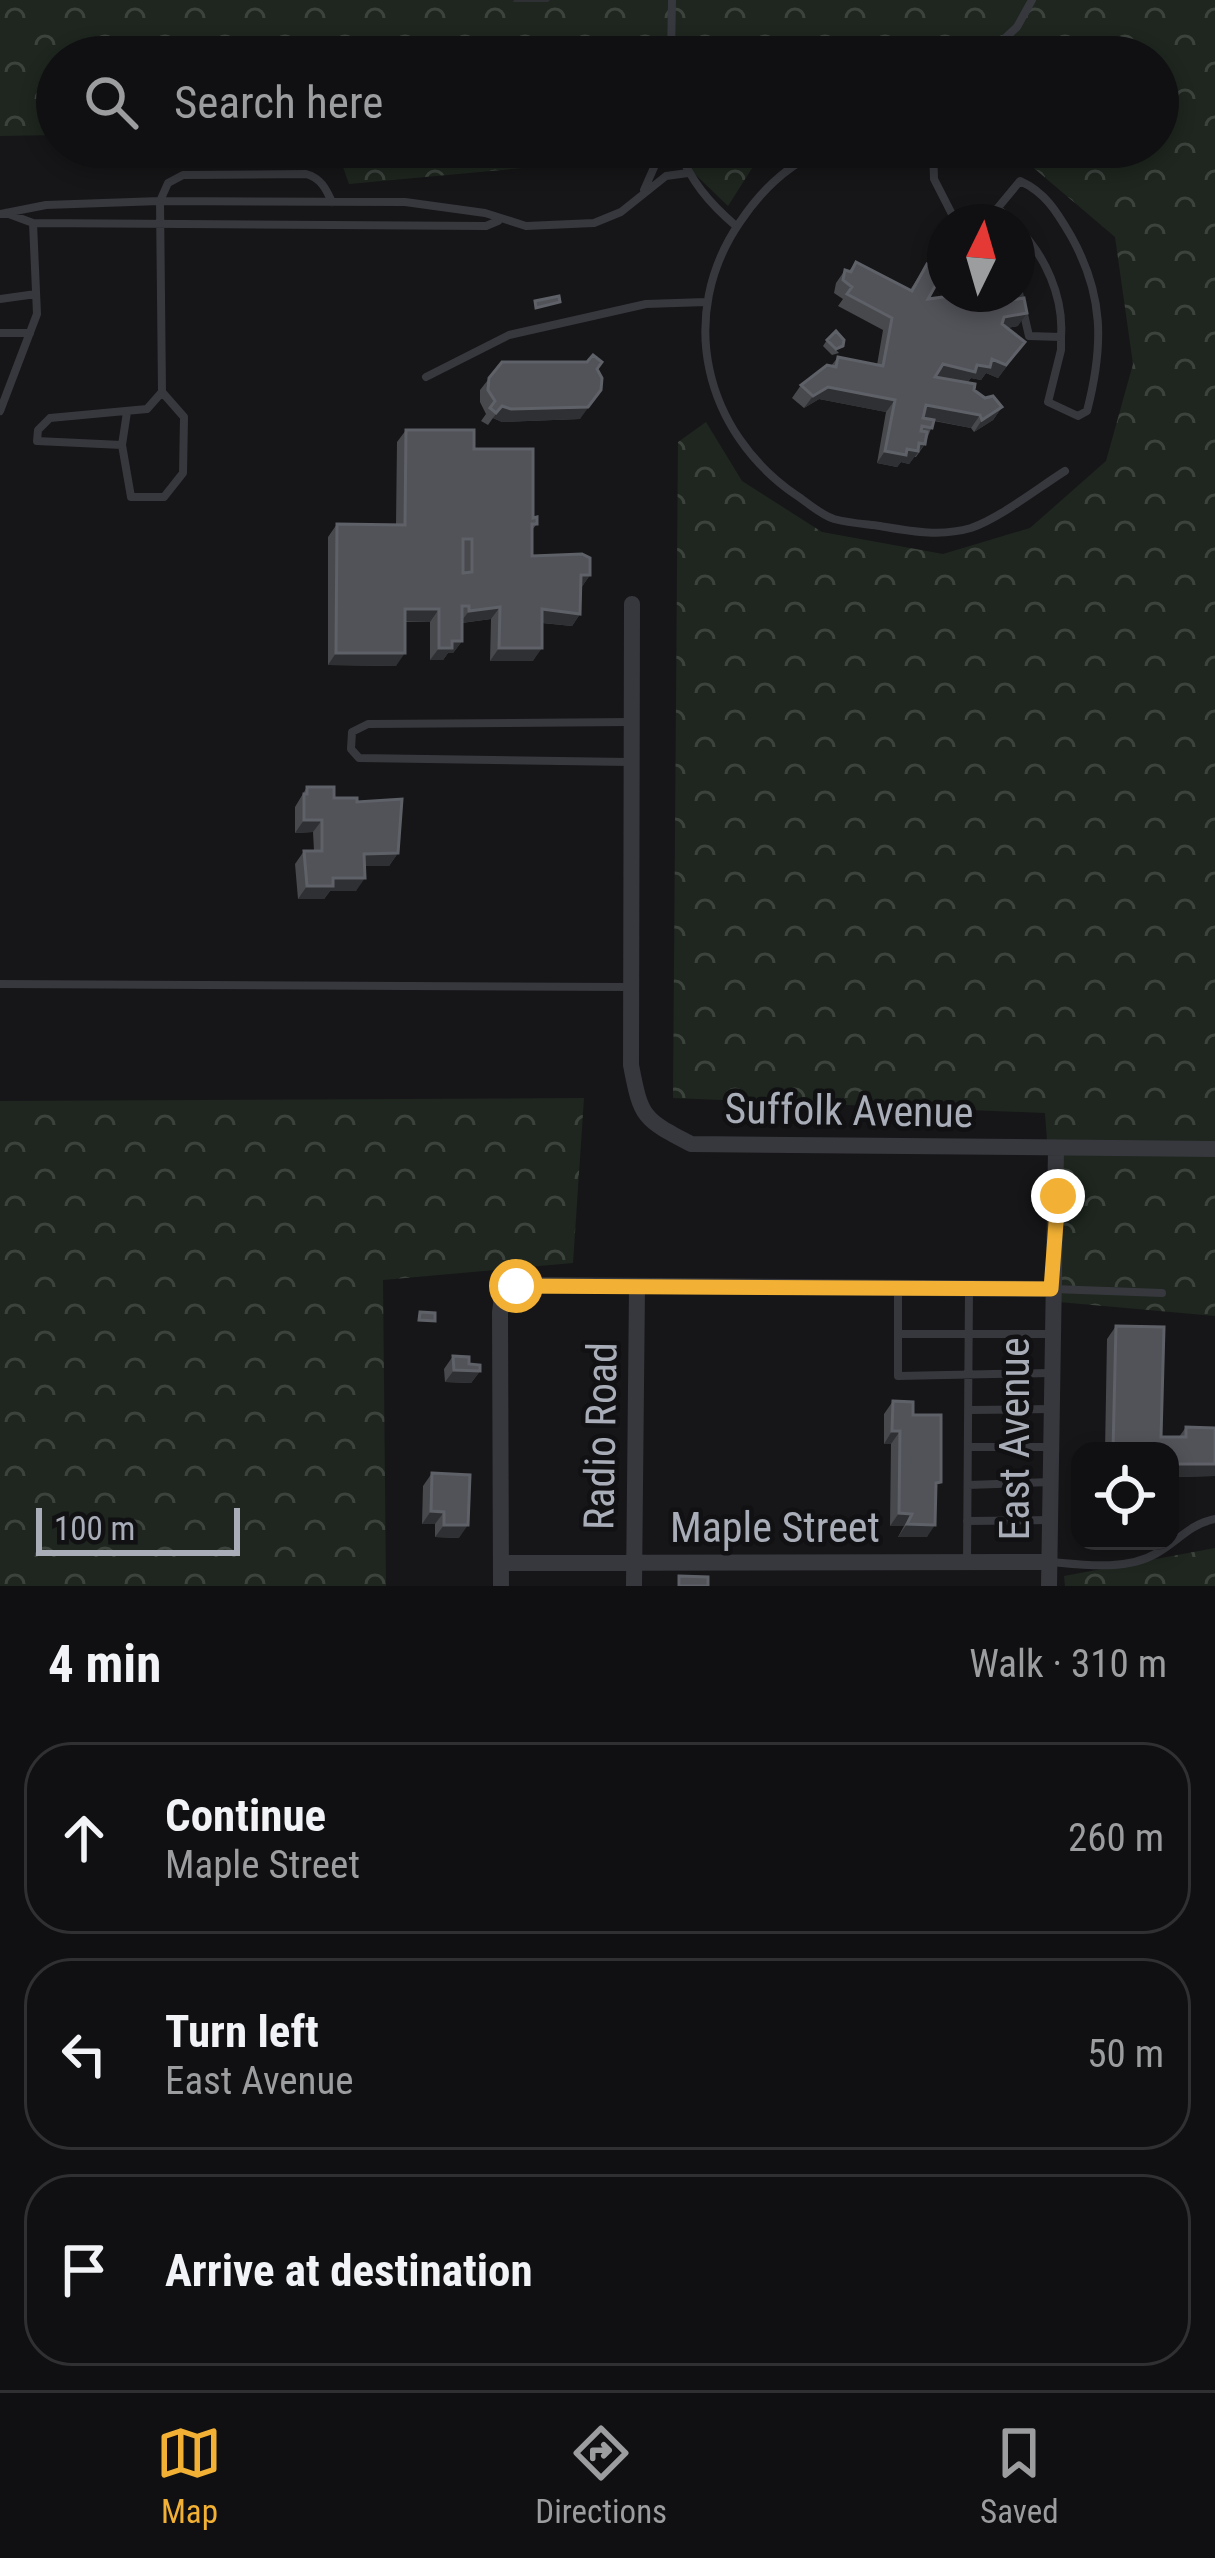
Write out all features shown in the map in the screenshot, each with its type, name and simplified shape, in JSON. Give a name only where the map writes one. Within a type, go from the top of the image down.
[{"type":"street","name":"Suffolk Avenue","points":[[632,604],[631,1065],[639,1108],[656,1126],[691,1144],[1215,1150]]},
{"type":"street","name":"East Avenue","points":[[1049,1586],[1056,1149]]},
{"type":"street","points":[[501,1586],[500,1312],[502,1297],[516,1286],[1051,1289]]},
{"type":"street","name":"Radio Road","points":[[634,1586],[638,1288]]},
{"type":"street","points":[[916,1562],[916,1586]]},
{"type":"street","name":"Maple Street","points":[[501,1564],[1050,1562]]},
{"type":"lane","points":[[671,36],[672,0]]},
{"type":"lane","points":[[1008,36],[1030,2]]},
{"type":"lane","points":[[640,197],[653,168]]},
{"type":"lane","points":[[686,168],[708,202],[737,226]]},
{"type":"lane","points":[[793,168],[760,193],[723,245],[706,302],[704,335],[710,383],[742,441],[772,478],[830,518],[928,534],[973,527],[1065,471]]},
{"type":"lane","points":[[934,168],[947,204]]},
{"type":"lane","points":[[3,213],[46,205],[160,201],[405,202],[485,213],[526,226],[594,223],[621,212],[667,176],[688,173]]},
{"type":"lane","points":[[127,412],[122,445],[131,497],[164,496],[183,473],[184,417],[162,392],[160,201],[168,183],[183,175],[306,174],[315,177],[332,202]]},
{"type":"lane","points":[[1001,204],[1020,182],[1035,188],[1056,211],[1088,267],[1096,290],[1099,326],[1094,384],[1087,411],[1078,416],[1048,402],[1061,350],[1055,291],[1035,244]]},
{"type":"lane","points":[[3,213],[33,223],[486,226],[499,220]]},
{"type":"lane","points":[[0,411],[37,314],[33,223]]},
{"type":"lane","points":[[0,299],[36,293]]},
{"type":"lane","points":[[425,377],[509,335],[646,304],[706,302]]},
{"type":"lane","points":[[1023,312],[1029,336],[1060,338]]},
{"type":"lane","points":[[0,332],[30,332]]},
{"type":"lane","points":[[122,445],[37,441],[38,430],[50,418],[147,409],[162,392]]},
{"type":"lane","points":[[632,722],[368,724],[352,732],[351,748],[359,758],[632,762]]},
{"type":"lane","points":[[0,984],[631,987]]},
{"type":"lane","points":[[898,1289],[898,1376],[1051,1373]]},
{"type":"lane","points":[[1051,1289],[1162,1293]]},
{"type":"lane","points":[[967,1562],[969,1290]]},
{"type":"lane","points":[[898,1334],[1051,1334]]},
{"type":"lane","points":[[969,1410],[1051,1408]]},
{"type":"lane","points":[[968,1447],[1050,1447]]},
{"type":"lane","points":[[968,1484],[1050,1482]]},
{"type":"lane","points":[[1050,1562],[1099,1566],[1142,1560],[1184,1532],[1215,1519]]},
{"type":"lane","points":[[967,1521],[1050,1520]]},
{"type":"green space","points":[[0,0],[1215,0],[1215,1316],[1059,1302],[1045,1113],[673,1098],[678,442],[706,422],[742,481],[822,532],[943,554],[1030,528],[1106,461],[1133,364],[1115,237],[1034,168],[1179,168],[1179,36],[36,36],[36,135],[0,136]]},
{"type":"green space","points":[[343,168],[522,168],[349,184]]},
{"type":"green space","points":[[689,168],[752,168],[728,206]]},
{"type":"green space","points":[[584,1098],[573,1263],[383,1280],[386,1586],[0,1586],[0,1101]]},
{"type":"green space","points":[[1215,1548],[1215,1586],[1065,1586],[1064,1576]]},
{"type":"building","points":[[856,262],[912,291],[927,264],[927,312],[1027,312],[1004,317],[1002,324],[1025,342],[1006,365],[992,359],[990,367],[977,365],[975,372],[943,364],[935,377],[975,384],[974,390],[985,398],[993,396],[1002,407],[982,420],[980,415],[926,405],[923,418],[934,420],[932,428],[922,426],[921,431],[927,432],[925,444],[919,443],[918,451],[907,449],[906,455],[885,451],[895,400],[828,387],[813,396],[801,385],[827,365],[836,367],[838,357],[883,366],[892,318],[847,294],[852,287],[843,280],[845,270],[851,272]]},
{"type":"building","points":[[559,296],[560,302],[536,308],[535,301]]},
{"type":"building","points":[[836,331],[844,340],[836,349],[827,340]]},
{"type":"building","points":[[593,355],[602,362],[597,369],[601,390],[588,407],[502,406],[496,413],[490,408],[495,401],[488,390],[489,378],[502,362],[587,362]]},
{"type":"building","points":[[406,430],[474,430],[474,449],[533,449],[533,518],[537,517],[537,524],[532,524],[532,556],[582,554],[590,558],[590,575],[581,575],[580,614],[542,609],[542,648],[499,648],[500,607],[469,611],[469,606],[462,606],[462,641],[452,641],[452,648],[439,648],[439,609],[405,609],[405,653],[336,653],[337,524],[405,525]],"holes":[[[463,539],[472,539],[472,572],[463,573]]]},
{"type":"building","points":[[307,787],[334,787],[334,798],[357,798],[357,802],[402,799],[398,853],[364,854],[365,878],[333,878],[333,886],[307,886],[304,851],[322,851],[322,820],[304,820]]},
{"type":"building","points":[[420,1312],[435,1313],[435,1321],[419,1320]]},
{"type":"building","points":[[1116,1326],[1164,1327],[1161,1437],[1186,1437],[1186,1427],[1215,1428],[1215,1464],[1179,1464],[1179,1442],[1113,1442]]},
{"type":"building","points":[[453,1356],[469,1357],[469,1364],[480,1365],[480,1371],[454,1370]]},
{"type":"building","points":[[893,1401],[913,1402],[913,1415],[941,1415],[941,1482],[936,1483],[935,1525],[907,1524],[912,1514],[899,1513],[900,1431],[892,1431]]},
{"type":"building","points":[[432,1473],[470,1475],[468,1525],[444,1525],[444,1512],[431,1511]]},
{"type":"building","points":[[679,1576],[708,1577],[708,1586],[679,1586]]},
{"type":"route","points":[[516,1286],[1051,1289],[1058,1196]]}]
